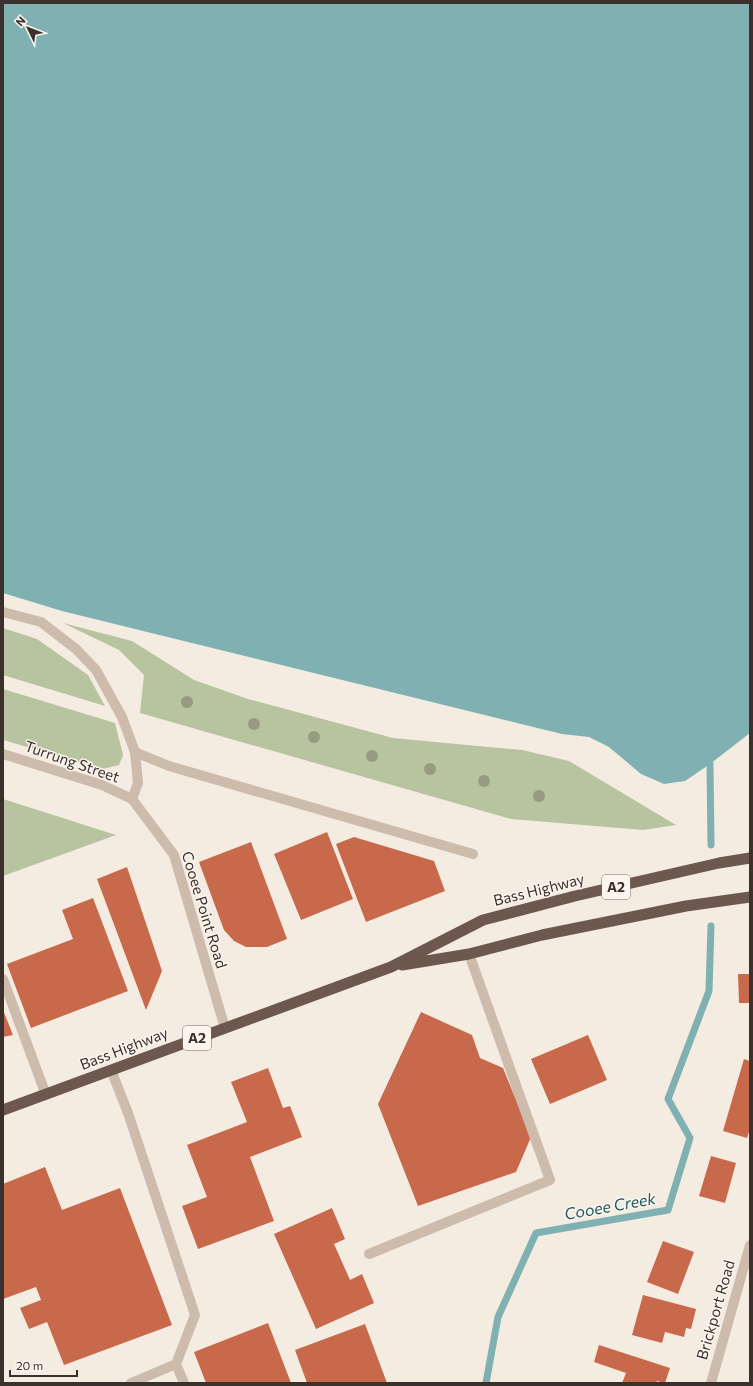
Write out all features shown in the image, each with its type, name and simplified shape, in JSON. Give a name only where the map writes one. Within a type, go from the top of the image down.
[{"type":"highway","name":"Bass Highway","points":[[3,1110],[391,967],[484,920],[576,896],[719,863],[750,858]]},
{"type":"highway","name":"Bass Highway","points":[[391,967],[469,954],[558,932],[686,906],[750,897]]},
{"type":"street","points":[[3,612],[41,622],[76,649],[96,670],[122,717],[135,752],[138,783],[132,799]]},
{"type":"street","points":[[135,752],[169,766],[473,854]]},
{"type":"street","name":"Turrung Street","points":[[3,754],[102,785],[132,799]]},
{"type":"street","name":"Cooee Point Road","points":[[132,799],[174,855],[225,1028]]},
{"type":"street","points":[[370,1254],[550,1180],[469,954]]},
{"type":"street","points":[[3,979],[46,1095]]},
{"type":"street","points":[[111,1070],[128,1113],[195,1315],[176,1364],[184,1383]]},
{"type":"street","name":"Brickport Road","points":[[711,1383],[750,1245]]},
{"type":"street","points":[[131,1383],[176,1364]]},
{"type":"green space","points":[[63,623],[132,641],[194,680],[248,699],[393,738],[522,750],[569,761],[676,825],[643,830],[511,819],[140,713],[144,675],[119,650]]},
{"type":"green space","points":[[3,628],[37,639],[88,675],[105,706],[3,675]]},
{"type":"green space","points":[[3,689],[115,723],[123,755],[119,765],[103,769],[3,740]]},
{"type":"green space","points":[[3,799],[116,835],[3,876]]},
{"type":"water","points":[[3,3],[750,3],[750,733],[685,781],[664,784],[641,774],[609,747],[589,737],[562,734],[62,611],[3,593]]},
{"type":"building","points":[[327,832],[353,899],[301,920],[274,854]]},
{"type":"building","points":[[354,837],[434,861],[445,891],[366,922],[336,844]]},
{"type":"building","points":[[251,842],[287,939],[267,947],[246,947],[234,941],[224,930],[199,862]]},
{"type":"building","points":[[127,867],[162,971],[146,1010],[97,879]]},
{"type":"building","points":[[93,898],[128,991],[31,1028],[7,964],[73,939],[62,910]]},
{"type":"building","points":[[738,974],[750,974],[750,1003],[739,1003]]},
{"type":"building","points":[[3,1010],[13,1035],[3,1037]]},
{"type":"building","points":[[421,1012],[472,1035],[480,1058],[503,1068],[531,1137],[516,1172],[418,1206],[378,1104]]},
{"type":"building","points":[[588,1035],[607,1080],[550,1104],[531,1059]]},
{"type":"building","points":[[744,1059],[750,1061],[750,1129],[747,1138],[723,1131]]},
{"type":"building","points":[[268,1068],[283,1108],[290,1106],[302,1137],[250,1157],[274,1221],[198,1249],[182,1206],[207,1197],[187,1145],[247,1122],[231,1082]]},
{"type":"building","points":[[711,1156],[736,1163],[725,1203],[699,1196]]},
{"type":"building","points":[[45,1167],[62,1210],[120,1188],[172,1325],[64,1365],[47,1322],[29,1329],[20,1308],[41,1300],[36,1287],[3,1299],[3,1184]]},
{"type":"building","points":[[332,1208],[345,1239],[334,1244],[350,1280],[362,1274],[374,1303],[316,1329],[274,1234]]},
{"type":"building","points":[[663,1241],[694,1252],[678,1294],[647,1282]]},
{"type":"building","points":[[643,1295],[696,1309],[691,1329],[686,1328],[684,1337],[665,1332],[662,1343],[632,1335]]},
{"type":"building","points":[[268,1323],[291,1383],[206,1383],[194,1352]]},
{"type":"building","points":[[365,1324],[387,1383],[307,1383],[295,1350]]},
{"type":"building","points":[[599,1345],[670,1368],[665,1383],[657,1381],[656,1383],[622,1383],[626,1373],[594,1362]]},
{"type":"waterway","name":"Cooee Creek","points":[[710,764],[711,845]]},
{"type":"waterway","name":"Cooee Creek","points":[[486,1383],[498,1317],[536,1233],[668,1210],[690,1138],[668,1099],[709,991],[711,926]]}]
